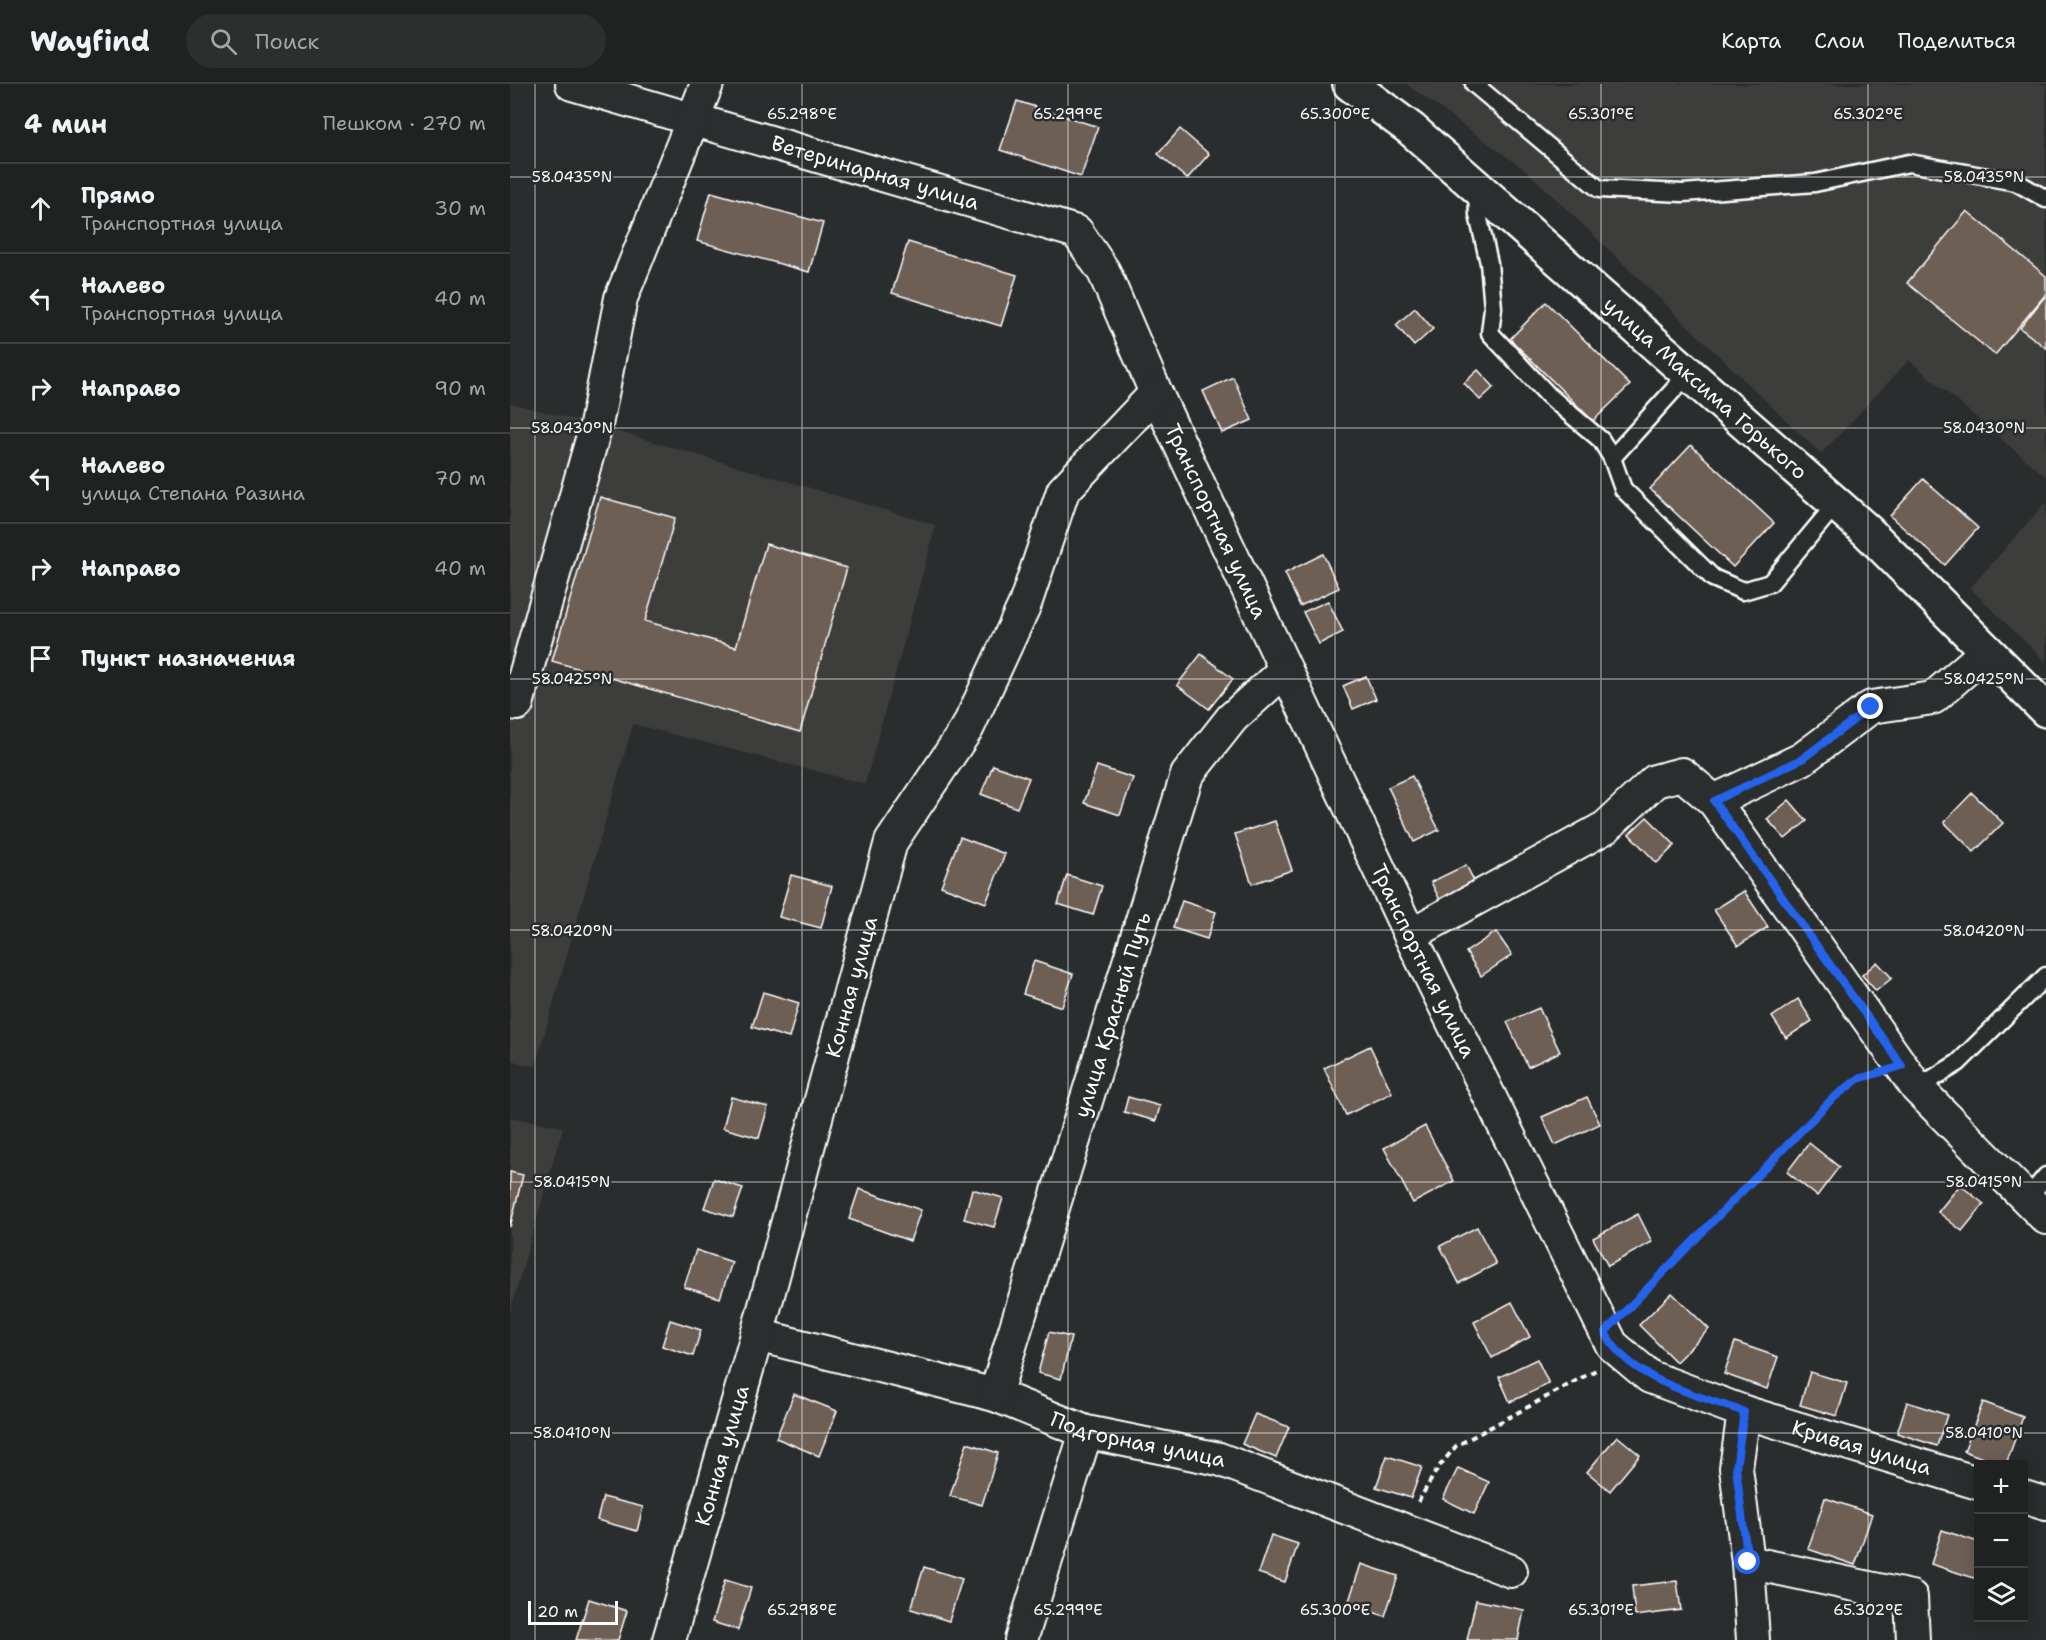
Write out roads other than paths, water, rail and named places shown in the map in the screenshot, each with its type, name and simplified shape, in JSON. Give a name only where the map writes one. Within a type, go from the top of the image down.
[{"type":"street","name":"Ветеринарная улица","points":[[572,84],[1077,232]]},
{"type":"street","points":[[517,704],[596,425],[621,298],[707,84]]},
{"type":"street","name":"улица Максима Горького","points":[[1350,84],[1411,129],[1867,531],[2046,710]]},
{"type":"street","name":"Транспортная улица","points":[[1077,232],[1104,272],[1155,393],[1410,935],[1614,1343],[1650,1377],[1744,1412]]},
{"type":"street","name":"Конная улица","points":[[669,1640],[757,1335],[891,842],[968,727],[1025,604],[1063,491],[1155,393]]},
{"type":"street","points":[[1714,801],[1802,759],[1871,707],[1933,698],[1987,651]]},
{"type":"street","name":"улица Красный Путь","points":[[994,1395],[1188,775],[1232,718],[1285,670]]},
{"type":"street","points":[[1410,935],[1606,827],[1655,781],[1682,774],[1714,801],[1909,1077],[2040,1198]]},
{"type":"street","name":"Подгорная улица","points":[[757,1335],[994,1395],[1086,1432],[1219,1459],[1511,1571]]},
{"type":"street","points":[[1744,1412],[1736,1468],[1748,1562],[1753,1640]]},
{"type":"street","name":"Кривая улица","points":[[1744,1412],[1974,1482]]},
{"type":"street","points":[[1021,1640],[1086,1432]]},
{"type":"street","points":[[2028,1498],[2046,1504]]},
{"type":"street","points":[[1748,1562],[1911,1597],[1913,1640]]},
{"type":"lane","points":[[1474,84],[1599,189],[1683,193],[1815,183],[1909,164],[2016,182],[2046,199]]},
{"type":"lane","points":[[1478,188],[1478,215],[1489,263],[1493,308],[1490,333],[1548,395],[1600,440],[1612,458],[1623,489],[1713,578],[1743,591],[1770,583],[1836,504]]},
{"type":"lane","points":[[1612,458],[1688,374]]},
{"type":"lane","points":[[1909,1077],[1958,1062],[2046,976]]}]
